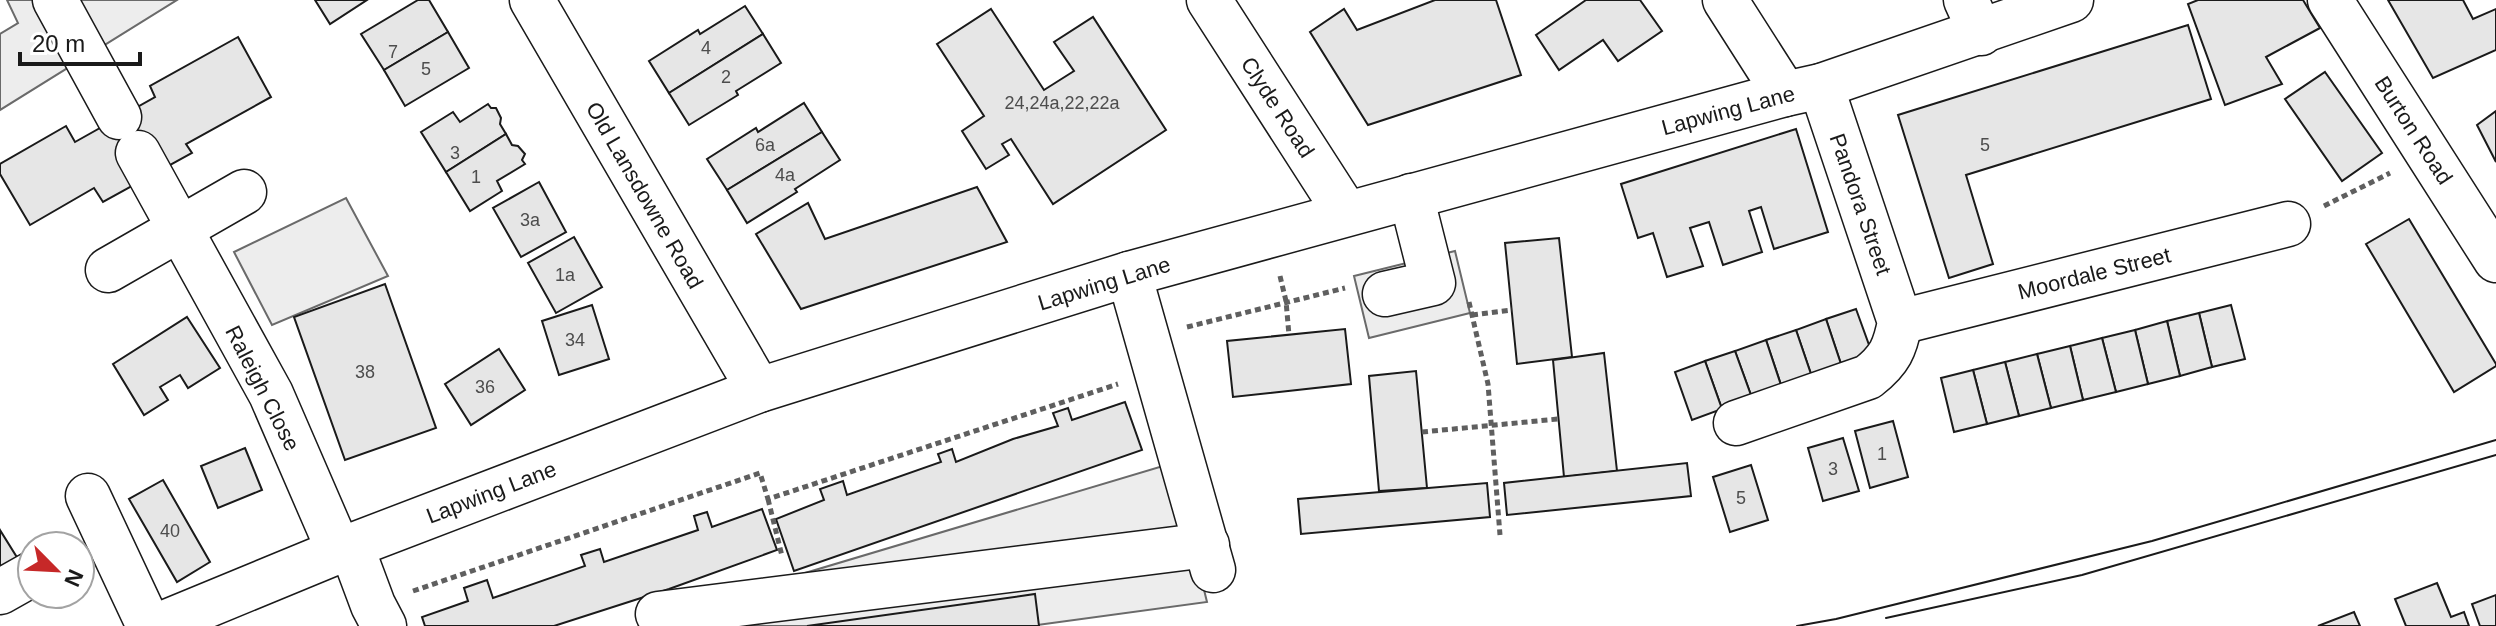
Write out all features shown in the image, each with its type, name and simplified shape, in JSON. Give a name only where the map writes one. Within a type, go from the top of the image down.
[{"type":"street","name":"Raleigh Close","points":[[55,0],[271,394],[379,615]]},
{"type":"street","name":"Old Lansdowne Road","points":[[532,0],[759,390]]},
{"type":"street","name":"Clyde Road","points":[[1209,0],[1346,213]]},
{"type":"street","name":"Pandora Street","points":[[1725,0],[1803,90],[1900,322]]},
{"type":"street","name":"Lapwing Lane","points":[[157,626],[345,548],[759,390],[1129,274],[1803,90],[1973,16],[2071,0]]},
{"type":"street","name":"Burton Road","points":[[2330,0],[2496,260]]},
{"type":"street","points":[[108,270],[244,192]]},
{"type":"street","points":[[1385,294],[1433,283],[1411,196]]},
{"type":"street","name":"Moordale Street","points":[[1900,322],[2288,224]]},
{"type":"street","points":[[658,614],[792,597],[1210,558],[1129,274]]},
{"type":"street","points":[[1736,423],[1868,377],[1884,365],[1895,346],[1900,322]]},
{"type":"street","points":[[91,526],[149,626]]},
{"type":"path","points":[[2288,224],[2429,153]]},
{"type":"path","points":[[1279,270],[1289,335]]},
{"type":"path","points":[[768,499],[1286,301],[1346,288],[1385,294]]},
{"type":"path","points":[[1469,300],[1488,384],[1500,535]]},
{"type":"path","points":[[1472,315],[1512,310]]},
{"type":"path","points":[[1422,432],[1558,419]]},
{"type":"path","points":[[379,615],[760,473],[792,597]]},
{"type":"shaded area","points":[[7,0],[177,0],[0,110],[0,34],[18,23]]},
{"type":"shaded area","points":[[346,198],[388,276],[272,325],[234,252]]},
{"type":"shaded area","points":[[1455,251],[1470,313],[1369,338],[1354,276]]},
{"type":"shaded area","points":[[1173,463],[1207,602],[1030,626],[683,626],[678,611]]},
{"type":"building","points":[[315,0],[367,0],[330,24]]},
{"type":"building","points":[[418,0],[429,0],[448,32],[384,70],[361,34]]},
{"type":"building","points":[[1435,0],[1496,0],[1521,75],[1368,125],[1310,32],[1344,9],[1357,30]]},
{"type":"building","points":[[1586,0],[1640,0],[1662,31],[1618,61],[1603,40],[1559,70],[1536,35]]},
{"type":"building","points":[[2198,0],[2303,0],[2320,28],[2266,57],[2282,84],[2225,105],[2188,4]]},
{"type":"building","points":[[2388,0],[2463,0],[2473,19],[2496,9],[2496,50],[2433,78]]},
{"type":"building","points":[[745,6],[763,34],[669,93],[649,61],[698,30],[700,34]]},
{"type":"building","points":[[991,9],[1044,90],[1074,71],[1054,42],[1093,17],[1166,130],[1053,204],[1011,139],[1002,144],[1009,155],[986,169],[962,131],[984,116],[937,44]]},
{"type":"building","points":[[2188,25],[2211,99],[1966,175],[1993,264],[1949,278],[1898,115]]},
{"type":"building","points":[[448,32],[469,68],[405,106],[384,70]]},
{"type":"building","points":[[763,34],[781,63],[736,91],[738,95],[689,125],[669,93]]},
{"type":"building","points":[[238,37],[271,97],[186,144],[192,153],[103,202],[94,188],[30,225],[0,174],[0,164],[66,126],[75,142],[155,97],[150,86]]},
{"type":"building","points":[[2325,72],[2382,153],[2342,181],[2285,99]]},
{"type":"building","points":[[804,103],[822,132],[727,190],[707,159]]},
{"type":"building","points":[[488,104],[496,108],[506,134],[446,172],[421,132],[453,112],[460,122]]},
{"type":"building","points":[[2496,111],[2496,162],[2477,125]]},
{"type":"building","points":[[1796,129],[1828,232],[1774,249],[1761,207],[1749,211],[1762,252],[1723,265],[1709,222],[1690,228],[1703,266],[1667,277],[1653,233],[1638,238],[1621,184]]},
{"type":"building","points":[[822,132],[840,160],[747,223],[727,190]]},
{"type":"building","points":[[506,134],[512,145],[518,146],[525,154],[522,160],[525,164],[497,181],[502,191],[470,211],[446,172]]},
{"type":"building","points":[[539,182],[566,232],[521,257],[493,208]]},
{"type":"building","points":[[977,187],[1007,242],[801,309],[756,234],[808,203],[825,239]]},
{"type":"building","points":[[2409,219],[2496,364],[2454,392],[2366,244]]},
{"type":"building","points":[[574,237],[602,287],[556,313],[528,263]]},
{"type":"building","points":[[1559,238],[1572,357],[1517,364],[1505,243]]},
{"type":"building","points":[[385,284],[436,428],[345,460],[294,317]]},
{"type":"building","points":[[592,305],[609,359],[559,375],[542,321]]},
{"type":"building","points":[[2231,305],[2245,359],[2212,367],[2199,313]]},
{"type":"building","points":[[1856,309],[1873,356],[1842,367],[1826,319]]},
{"type":"building","points":[[2199,313],[2212,367],[2180,376],[2167,321]]},
{"type":"building","points":[[187,317],[220,368],[188,388],[180,375],[160,387],[168,400],[144,415],[113,364]]},
{"type":"building","points":[[1826,319],[1842,367],[1812,377],[1796,330]]},
{"type":"building","points":[[2167,321],[2180,376],[2148,384],[2135,330]]},
{"type":"building","points":[[1345,329],[1351,384],[1233,397],[1227,341]]},
{"type":"building","points":[[1796,330],[1812,377],[1782,388],[1766,340]]},
{"type":"building","points":[[2135,330],[2148,384],[2116,392],[2102,338]]},
{"type":"building","points":[[2102,338],[2116,392],[2083,400],[2070,346]]},
{"type":"building","points":[[1766,340],[1782,388],[1752,398],[1735,351]]},
{"type":"building","points":[[2070,346],[2083,400],[2051,408],[2037,354]]},
{"type":"building","points":[[499,349],[525,390],[471,425],[445,384]]},
{"type":"building","points":[[1735,351],[1752,398],[1722,409],[1705,361]]},
{"type":"building","points":[[1604,353],[1617,471],[1564,477],[1553,360]]},
{"type":"building","points":[[2037,354],[2051,408],[2019,416],[2005,362]]},
{"type":"building","points":[[1705,361],[1722,409],[1692,420],[1675,372]]},
{"type":"building","points":[[2005,362],[2019,416],[1987,424],[1973,370]]},
{"type":"building","points":[[1973,370],[1987,424],[1954,432],[1941,378]]},
{"type":"building","points":[[1416,371],[1427,488],[1379,491],[1369,376]]},
{"type":"building","points":[[1125,402],[1142,450],[794,571],[776,519],[824,500],[820,489],[843,481],[847,495],[941,462],[938,454],[952,449],[956,462],[1013,439],[1058,426],[1053,413],[1068,408],[1072,420]]},
{"type":"building","points":[[1893,421],[1908,477],[1870,488],[1855,431]]},
{"type":"building","points":[[1843,438],[1859,491],[1823,501],[1808,448]]},
{"type":"building","points":[[245,448],[262,490],[218,508],[201,466]]},
{"type":"building","points":[[1687,463],[1691,496],[1507,515],[1504,483]]},
{"type":"building","points":[[1751,465],[1768,520],[1730,532],[1713,477]]},
{"type":"building","points":[[163,480],[210,562],[177,582],[129,499]]},
{"type":"building","points":[[1487,483],[1490,517],[1301,534],[1298,499]]},
{"type":"building","points":[[762,509],[777,550],[554,626],[425,626],[422,617],[468,601],[464,588],[487,580],[493,598],[585,566],[581,555],[600,549],[604,562],[698,530],[694,516],[707,512],[712,527]]},
{"type":"building","points":[[0,530],[16,560],[0,570]]},
{"type":"building","points":[[2437,583],[2451,617],[2464,612],[2469,626],[2406,626],[2395,599]]},
{"type":"building","points":[[1035,594],[1039,626],[807,626]]},
{"type":"building","points":[[2496,595],[2496,626],[2480,626],[2472,604]]},
{"type":"building","points":[[2354,612],[2360,626],[2318,626]]},
{"type":"tram line","points":[[1797,626],[2152,541],[2496,440]]},
{"type":"tram line","points":[[1886,618],[2082,575],[2496,455]]}]
